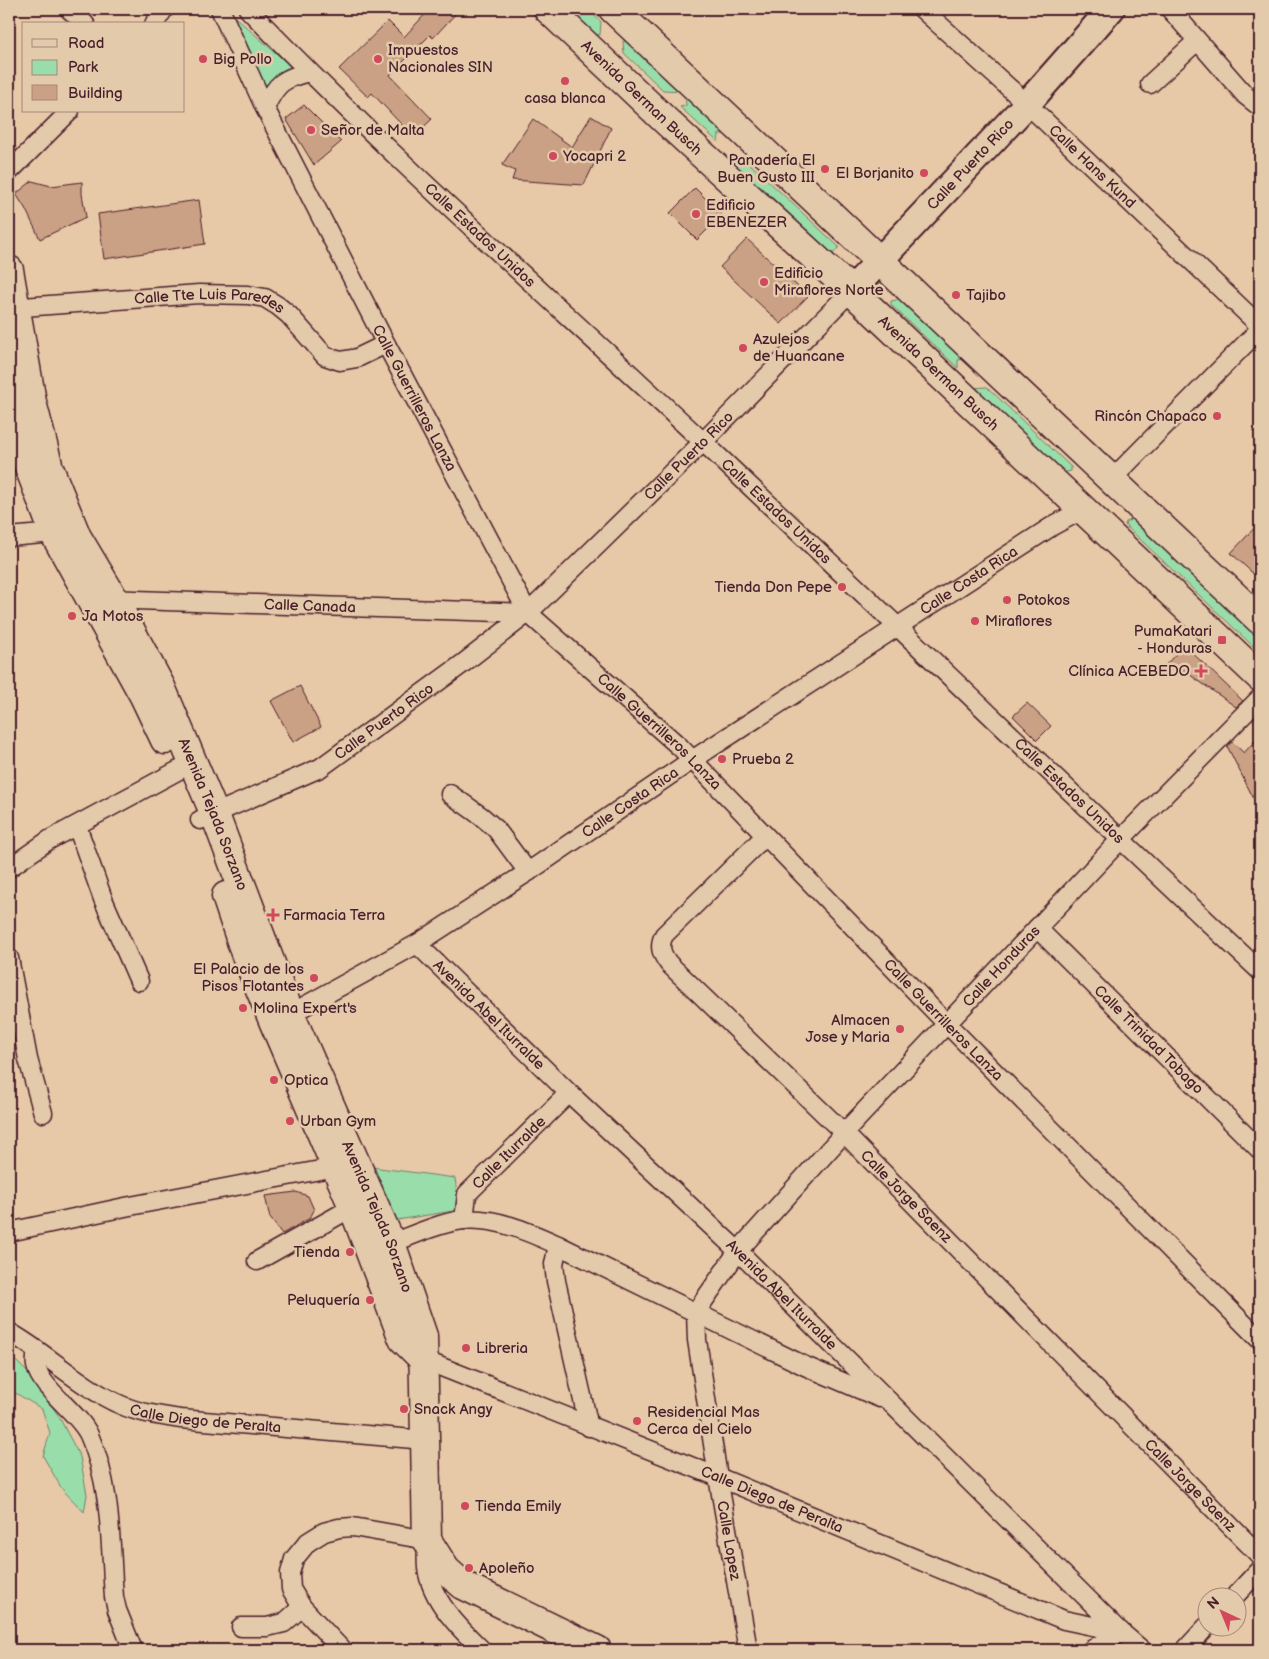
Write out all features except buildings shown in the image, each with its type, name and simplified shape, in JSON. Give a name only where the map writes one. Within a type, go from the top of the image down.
[{"type":"main road","name":"Avenida German Busch","points":[[548,9],[667,122],[851,291],[1260,677]]},
{"type":"main road","points":[[612,9],[1260,620]]},
{"type":"main road","name":"Avenida Tejada Sorzano","points":[[9,270],[12,308],[32,402],[66,535]]},
{"type":"main road","name":"Avenida Tejada Sorzano","points":[[9,387],[13,412],[24,454],[66,535],[103,598],[144,696],[187,767],[207,818],[245,953],[282,1019],[380,1247],[403,1339],[424,1360]]},
{"type":"main road","points":[[1082,510],[1111,480]]},
{"type":"main road","name":"Avenida Tejada Sorzano","points":[[282,1019],[336,1167],[354,1208],[380,1247]]},
{"type":"main road","points":[[424,1360],[427,1540],[446,1570],[463,1585],[597,1650]]},
{"type":"street","points":[[69,9],[83,22]]},
{"type":"street","points":[[155,22],[164,9]]},
{"type":"street","name":"Calle Guerrilleros Lanza","points":[[220,9],[265,108],[386,344],[528,613],[673,740],[947,1024],[1260,1340]]},
{"type":"street","name":"Calle Estados Unidos","points":[[248,9],[309,72],[406,166],[703,442],[1260,971]]},
{"type":"street","name":"Calle Hans Kund","points":[[922,9],[1027,104],[1260,328]]},
{"type":"street","name":"Calle Puerto Rico","points":[[207,818],[320,768],[461,665],[528,613],[703,442],[851,291],[1027,104],[1111,9]]},
{"type":"street","points":[[1170,9],[1246,96],[1260,107]]},
{"type":"street","points":[[1150,84],[1197,41]]},
{"type":"street","points":[[265,108],[271,94],[279,84],[292,76],[309,72]]},
{"type":"street","points":[[9,172],[69,112]]},
{"type":"street","name":"Calle Tte Luis Paredes","points":[[12,308],[199,294],[248,296],[265,298],[278,306],[289,315],[325,356],[340,361],[357,358],[386,344]]},
{"type":"street","points":[[1111,480],[1260,328]]},
{"type":"street","name":"Calle Costa Rica","points":[[282,1019],[417,944],[528,872],[692,760],[897,626],[1054,525],[1082,510]]},
{"type":"street","points":[[9,537],[66,535]]},
{"type":"street","name":"Calle Canada","points":[[103,598],[528,613]]},
{"type":"street","name":"Calle Honduras","points":[[696,1312],[738,1251],[844,1133],[1120,840],[1260,698]]},
{"type":"street","points":[[9,868],[49,840],[187,767]]},
{"type":"street","points":[[450,794],[482,816],[496,829],[528,872]]},
{"type":"street","points":[[77,826],[103,899],[139,981]]},
{"type":"street","name":"Calle Jorge Saenz","points":[[765,836],[664,935],[661,942],[664,957],[669,964],[844,1133],[1260,1556]]},
{"type":"street","name":"Calle Trinidad Tobago","points":[[1037,928],[1260,1150]]},
{"type":"street","name":"Avenida Abel Iturralde","points":[[417,944],[569,1094],[738,1251],[1121,1632],[1142,1650]]},
{"type":"street","points":[[9,958],[28,1059],[43,1113]]},
{"type":"street","name":"Calle Iturralde","points":[[464,1220],[467,1194],[569,1094]]},
{"type":"street","points":[[9,1232],[125,1207],[336,1167]]},
{"type":"street","points":[[257,1261],[354,1208]]},
{"type":"street","points":[[380,1247],[448,1223],[464,1220],[490,1221],[527,1232],[558,1245],[805,1366],[890,1403]]},
{"type":"street","points":[[558,1245],[554,1264],[556,1282],[588,1426]]},
{"type":"street","name":"Calle Lopez","points":[[696,1312],[697,1340],[718,1477],[748,1650]]},
{"type":"street","name":"Calle Diego de Peralta","points":[[9,1332],[107,1399],[157,1415],[181,1419],[425,1440]]},
{"type":"street","points":[[37,1350],[35,1364],[40,1376],[88,1433],[100,1464],[107,1492],[114,1597],[117,1610],[133,1650]]},
{"type":"street","name":"Calle Diego de Peralta","points":[[424,1360],[718,1477],[1064,1620],[1121,1632]]},
{"type":"street","points":[[342,1650],[302,1607],[291,1588],[290,1573],[294,1559],[308,1542],[324,1532],[353,1527],[427,1540],[427,1569],[435,1592],[464,1633],[482,1650]]},
{"type":"street","points":[[1244,1586],[1260,1569]]},
{"type":"street","points":[[240,1627],[267,1627],[284,1623],[302,1607]]},
{"type":"street","points":[[1091,1650],[1121,1632],[1126,1650]]},
{"type":"street","points":[[1185,1650],[1198,1636]]},
{"type":"green space","points":[[567,9],[587,9],[601,22],[600,35],[594,34]]},
{"type":"green space","points":[[228,11],[294,69],[277,74],[265,88]]},
{"type":"green space","points":[[623,41],[631,42],[683,91],[663,90],[624,53]]},
{"type":"green space","points":[[685,92],[728,134],[719,134],[718,142],[680,107],[686,106]]},
{"type":"green space","points":[[733,161],[749,163],[839,247],[830,257],[731,163]]},
{"type":"green space","points":[[900,296],[967,359],[958,360],[958,368],[891,305],[891,301],[896,300]]},
{"type":"green space","points":[[987,387],[1071,467],[1071,471],[1066,472],[1063,476],[970,388]]},
{"type":"green space","points":[[1133,517],[1260,635],[1260,644],[1253,646],[1125,525]]},
{"type":"green space","points":[[372,1167],[455,1178],[459,1210],[391,1221]]},
{"type":"green space","points":[[9,1354],[33,1378],[58,1415],[80,1457],[87,1495],[84,1512],[62,1489],[43,1456],[50,1433],[42,1409],[9,1389]]},
{"type":"place","name":"Big Pollo","points":[[203,59]]},
{"type":"place","name":"Impuestos Nacionales SIN","points":[[378,59]]},
{"type":"place","name":"casa blanca","points":[[565,81]]},
{"type":"place","name":"Señor de Malta","points":[[311,130]]},
{"type":"place","name":"Yocapri 2","points":[[553,156]]},
{"type":"place","name":"Panadería El Buen Gusto III","points":[[825,169]]},
{"type":"place","name":"El Borjanito","points":[[924,173]]},
{"type":"place","name":"Edificio EBENEZER","points":[[696,214]]},
{"type":"place","name":"Edificio Miraflores Norte","points":[[764,282]]},
{"type":"place","name":"Tajibo","points":[[956,295]]},
{"type":"place","name":"Azulejos de Huancane","points":[[743,348]]},
{"type":"place","name":"Rincón Chapaco","points":[[1217,416]]},
{"type":"place","name":"Tienda Don Pepe","points":[[842,587]]},
{"type":"place","name":"Potokos","points":[[1007,600]]},
{"type":"place","name":"Ja Motos","points":[[72,616]]},
{"type":"place","name":"Miraflores","points":[[975,621]]},
{"type":"place","name":"PumaKatari - Honduras","points":[[1222,640]]},
{"type":"place","name":"Clínica ACEBEDO","points":[[1201,671]]},
{"type":"place","name":"Prueba 2","points":[[722,759]]},
{"type":"place","name":"Farmacia Terra","points":[[273,915]]},
{"type":"place","name":"El Palacio de los Pisos Flotantes","points":[[314,978]]},
{"type":"place","name":"Molina Expert's","points":[[243,1008]]},
{"type":"place","name":"Almacen Jose y Maria","points":[[900,1029]]},
{"type":"place","name":"Optica","points":[[274,1080]]},
{"type":"place","name":"Urban Gym","points":[[290,1121]]},
{"type":"place","name":"Tienda","points":[[350,1252]]},
{"type":"place","name":"Peluquería","points":[[370,1300]]},
{"type":"place","name":"Libreria","points":[[466,1348]]},
{"type":"place","name":"Snack Angy","points":[[404,1409]]},
{"type":"place","name":"Residencial Mas Cerca del Cielo","points":[[637,1421]]},
{"type":"place","name":"Tienda Emily","points":[[465,1506]]},
{"type":"place","name":"Apoleño","points":[[469,1568]]}]
